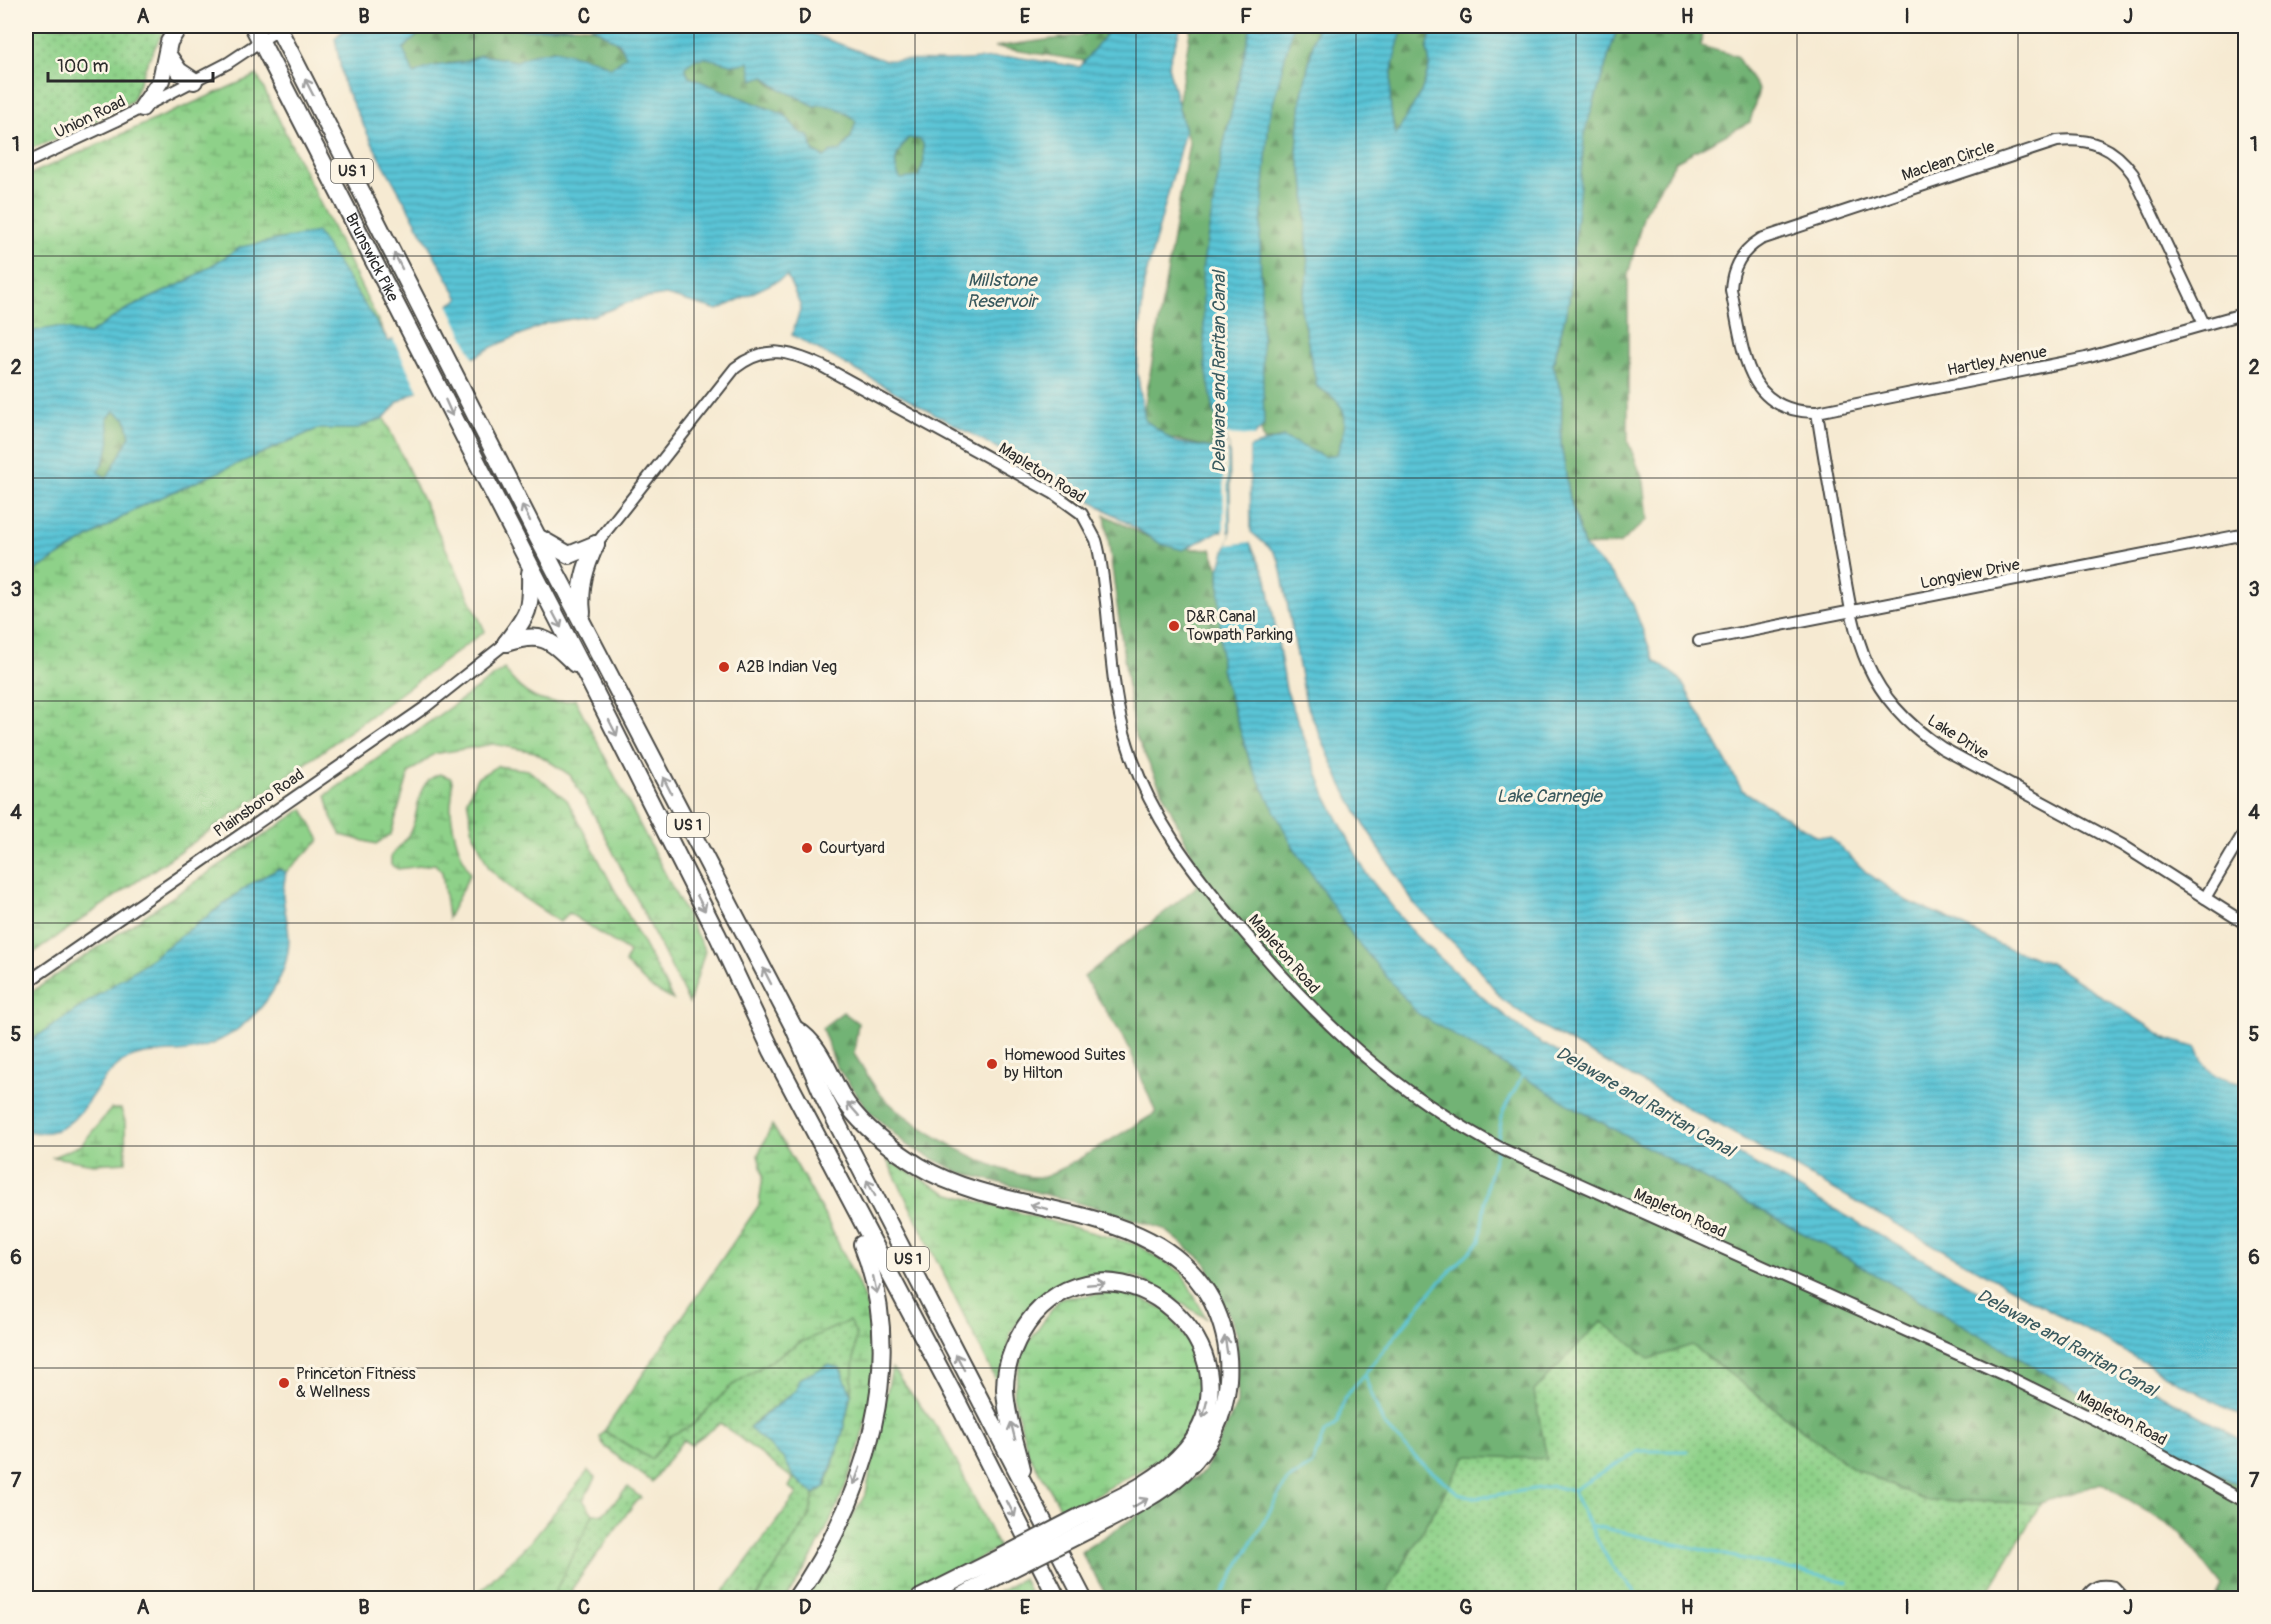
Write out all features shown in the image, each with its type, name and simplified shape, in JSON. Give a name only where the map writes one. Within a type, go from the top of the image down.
[{"type":"highway","points":[[142,108],[161,80],[171,37],[179,26]]},
{"type":"highway","name":"Brunswick Pike","points":[[253,26],[426,360],[530,569]]},
{"type":"highway","name":"Brunswick Pike","points":[[280,27],[538,538]]},
{"type":"highway","points":[[168,55],[179,71],[194,81]]},
{"type":"highway","points":[[538,538],[569,555],[596,544]]},
{"type":"highway","name":"US 1","points":[[538,538],[583,620],[794,1028],[825,1100],[1083,1599]]},
{"type":"highway","points":[[583,620],[580,597],[582,578],[596,544]]},
{"type":"highway","points":[[506,643],[528,614],[531,602],[530,569]]},
{"type":"highway","name":"US 1","points":[[530,569],[587,676],[853,1209],[957,1401],[1057,1599]]},
{"type":"highway","points":[[506,643],[536,636],[548,640],[587,676]]},
{"type":"highway","points":[[794,1028],[810,1039],[848,1104],[897,1152],[920,1166],[969,1189],[1114,1226],[1149,1238],[1178,1258],[1202,1284],[1217,1312],[1228,1361],[1224,1407],[1211,1440],[1199,1458],[1179,1478],[1135,1507],[1084,1523]]},
{"type":"highway","points":[[796,1599],[824,1553],[850,1497],[864,1457],[879,1387],[882,1355],[877,1289],[855,1227],[853,1209]]},
{"type":"highway","points":[[920,1599],[998,1567],[1084,1523],[1168,1468],[1188,1447],[1204,1415],[1209,1381],[1199,1341],[1175,1311],[1153,1295],[1119,1284],[1079,1286],[1052,1300],[1028,1322],[1012,1350],[1005,1387],[1006,1406],[1027,1488]]},
{"type":"highway","points":[[959,1599],[998,1567]]},
{"type":"highway","points":[[1047,1580],[1050,1599]]},
{"type":"highway","points":[[946,1599],[980,1584]]},
{"type":"street","name":"Union Road","points":[[26,163],[194,81],[261,42],[280,27]]},
{"type":"street","name":"Maclean Circle","points":[[1757,387],[1749,373],[1731,290],[1735,266],[1751,245],[1761,239],[2057,141],[2090,141],[2114,153],[2125,163],[2133,174],[2204,324]]},
{"type":"street","name":"Hartley Avenue","points":[[1757,387],[1778,404],[1790,410],[1817,412],[2086,358],[2246,312]]},
{"type":"street","name":"Mapleton Road","points":[[596,544],[735,368],[755,355],[766,353],[792,354],[822,366],[1069,503],[1082,514],[1099,549],[1117,698],[1128,746],[1151,804],[1180,855],[1281,976],[1335,1032],[1393,1080],[1484,1140],[2011,1378],[2108,1426],[2246,1502]]},
{"type":"street","name":"Lake Drive","points":[[1817,412],[1857,642],[1877,685],[1898,712],[1922,735],[1942,748],[2122,845],[2246,924]]},
{"type":"street","name":"Longview Drive","points":[[1699,641],[2246,534]]},
{"type":"street","name":"Plainsboro Road","points":[[26,983],[424,708],[506,643]]},
{"type":"street","points":[[2205,898],[2246,829]]},
{"type":"street","points":[[2086,1599],[2094,1587],[2100,1585],[2114,1587],[2124,1599]]},
{"type":"green space","points":[[26,26],[166,26],[148,61],[132,101],[73,133],[26,150]]},
{"type":"green space","points":[[575,26],[598,30],[605,34],[626,56],[611,68],[596,60],[533,54],[517,61],[481,55],[469,62],[449,63],[413,74],[403,49],[419,34],[440,28],[505,27],[528,30]]},
{"type":"green space","points":[[1080,26],[1116,26],[1085,61],[994,47],[1084,35]]},
{"type":"green space","points":[[1191,26],[1317,26],[1301,99],[1297,152],[1305,187],[1308,273],[1301,309],[1317,387],[1336,400],[1342,407],[1344,415],[1345,423],[1337,454],[1325,457],[1283,437],[1264,441],[1259,422],[1219,422],[1225,451],[1152,434],[1143,416],[1189,143],[1178,106]]},
{"type":"green space","points":[[1404,26],[1433,26],[1427,49],[1430,65],[1421,92],[1396,136],[1388,101],[1395,50]]},
{"type":"green space","points":[[1618,26],[1702,26],[1701,46],[1736,56],[1759,90],[1750,122],[1676,161],[1644,213],[1628,275],[1628,442],[1644,482],[1648,519],[1619,544],[1584,546],[1570,499],[1561,444],[1562,396],[1553,365],[1569,300],[1585,131]]},
{"type":"green space","points":[[706,58],[735,64],[749,62],[773,86],[797,95],[813,106],[830,106],[842,111],[856,121],[851,138],[840,151],[831,152],[824,157],[813,151],[810,137],[799,132],[785,115],[689,77],[685,66],[695,59]]},
{"type":"green space","points":[[257,75],[389,343],[241,248],[185,282],[125,310],[89,334],[57,327],[26,335],[26,176]]},
{"type":"green space","points":[[908,138],[919,139],[923,143],[924,162],[918,178],[901,180],[895,163]]},
{"type":"green space","points":[[114,411],[126,419],[130,436],[107,478],[97,473],[106,458],[107,419]]},
{"type":"green space","points":[[384,418],[485,631],[282,781],[26,958],[26,576],[139,507],[317,429],[355,429]]},
{"type":"green space","points":[[1105,515],[1144,535],[1168,544],[1195,549],[1211,549],[1219,569],[1221,669],[1251,765],[1570,1105],[1837,1252],[2245,1489],[2245,1598],[2216,1598],[2222,1586],[2180,1532],[2101,1483],[2041,1503],[1924,1500],[1851,1467],[1692,1345],[1650,1359],[1601,1321],[1534,1391],[1547,1459],[1466,1456],[1384,1598],[1108,1598],[1081,1552],[1204,1472],[1237,1404],[1237,1334],[1205,1262],[1164,1229],[1093,1207],[959,1172],[908,1146],[868,1110],[836,1066],[822,1028],[843,1012],[858,1023],[854,1054],[878,1091],[895,1108],[934,1136],[958,1149],[982,1161],[1026,1176],[1044,1177],[1052,1174],[1156,1113],[1126,1041],[1084,977],[1196,887],[1195,861],[1134,732]]},
{"type":"green space","points":[[504,669],[526,693],[535,698],[553,702],[575,699],[705,951],[689,1003],[598,822],[570,775],[535,752],[493,744],[434,754],[409,773],[391,834],[376,844],[341,835],[332,819],[326,795]]},
{"type":"green space","points":[[497,766],[528,770],[567,800],[673,1000],[651,988],[625,963],[629,952],[569,913],[560,922],[513,891],[489,868],[473,832],[467,799],[477,778]]},
{"type":"green space","points":[[440,774],[451,778],[453,828],[470,874],[448,918],[442,872],[435,864],[398,869],[391,865],[391,856],[411,830],[423,788],[432,777]]},
{"type":"green space","points":[[303,809],[320,840],[286,872],[278,869],[252,883],[145,963],[26,1044],[26,996]]},
{"type":"green space","points":[[111,1109],[121,1109],[125,1121],[126,1162],[93,1164],[53,1157],[81,1145]]},
{"type":"green space","points":[[772,1125],[801,1172],[863,1296],[868,1311],[873,1345],[872,1383],[866,1422],[854,1461],[840,1500],[823,1536],[786,1598],[756,1598],[810,1515],[814,1494],[826,1486],[842,1435],[851,1394],[856,1334],[849,1321],[797,1344],[731,1386],[691,1426],[671,1435],[651,1459],[604,1431],[759,1205],[763,1175],[758,1155]]},
{"type":"green space","points":[[887,1160],[947,1193],[1138,1245],[1182,1273],[1206,1318],[1138,1277],[1088,1274],[1039,1298],[1011,1331],[1001,1390]]},
{"type":"green space","points":[[1125,1292],[1166,1310],[1195,1352],[1200,1398],[1178,1449],[1064,1513],[1028,1453],[1013,1395],[1024,1349],[1060,1298]]},
{"type":"green space","points":[[849,1320],[856,1334],[851,1394],[840,1368],[796,1390],[749,1427],[784,1459],[794,1477],[814,1494],[810,1515],[756,1598],[719,1598],[797,1494],[789,1487],[793,1479],[720,1423],[691,1445],[683,1440],[652,1482],[604,1446],[600,1437],[604,1431],[651,1459],[671,1435],[691,1426],[731,1386],[797,1344]]},
{"type":"green space","points":[[1601,1320],[1650,1358],[1692,1345],[1851,1467],[1924,1500],[2041,1503],[1984,1598],[1384,1598],[1466,1456],[1534,1391]]},
{"type":"green space","points":[[892,1368],[944,1437],[999,1548],[905,1598],[806,1598],[866,1493]]},
{"type":"green space","points":[[588,1471],[596,1478],[583,1500],[593,1514],[552,1598],[473,1598],[530,1542]]},
{"type":"green space","points":[[628,1487],[641,1498],[636,1501],[571,1590],[579,1597],[552,1598],[593,1514],[603,1514]]},
{"type":"green space","points":[[1023,1578],[1032,1598],[989,1598]]},
{"type":"water","name":"Millstone Reservoir","points":[[348,26],[575,26],[528,30],[505,27],[440,28],[419,34],[403,49],[414,74],[431,67],[464,61],[480,55],[517,61],[533,54],[555,50],[596,60],[611,68],[626,56],[620,44],[591,26],[791,26],[883,60],[949,61],[1015,57],[1080,67],[1112,26],[1181,26],[1168,66],[1185,131],[1144,283],[1137,371],[1145,420],[1175,442],[1229,451],[1230,532],[1219,531],[1183,550],[1161,544],[1087,498],[792,335],[801,307],[787,276],[718,310],[666,295],[635,300],[596,315],[547,323],[492,347],[398,402],[384,418],[355,429],[317,429],[139,507],[26,576],[26,335],[29,332],[57,327],[89,334],[125,310],[185,282],[241,247],[317,232],[389,342],[459,299],[374,147],[344,86],[335,38]],"holes":[[[706,58],[735,65],[749,62],[753,80],[764,76],[781,89],[814,106],[831,106],[842,111],[856,121],[851,138],[840,151],[831,152],[824,157],[813,151],[810,137],[799,132],[785,115],[689,77],[685,67],[695,59]],[[908,138],[919,139],[923,143],[924,162],[918,177],[901,179],[895,163],[898,153]],[[114,411],[126,419],[130,436],[107,478],[98,472],[109,447],[110,434],[107,419]]]},
{"type":"water","name":"Delaware and Raritan Canal","points":[[1251,26],[1293,26],[1269,120],[1260,241],[1264,425],[1244,447],[1246,534],[1267,579],[1286,689],[1326,796],[1367,875],[1414,934],[1489,1003],[1536,1040],[2245,1442],[2245,1489],[1837,1252],[1570,1105],[1417,1013],[1355,939],[1291,843],[1251,765],[1221,669],[1219,569],[1231,534],[1230,447],[1214,412],[1205,362],[1202,269],[1224,143]]},
{"type":"water","name":"Lake Carnegie","points":[[1317,26],[1404,26],[1391,80],[1391,108],[1396,135],[1421,92],[1430,65],[1427,49],[1433,26],[1618,26],[1585,131],[1569,300],[1553,365],[1562,396],[1561,444],[1570,499],[1584,546],[1612,575],[1632,602],[1654,660],[1680,679],[1742,790],[1816,836],[1830,837],[1866,872],[1907,901],[1948,918],[1999,945],[2050,963],[2168,1039],[2197,1048],[2205,1065],[2215,1075],[2245,1084],[2245,1419],[1536,1023],[1502,999],[1474,963],[1414,904],[1341,783],[1306,703],[1279,560],[1273,551],[1251,532],[1249,448],[1283,437],[1325,457],[1337,454],[1345,423],[1342,407],[1317,387],[1301,309],[1308,273],[1305,187],[1297,152],[1301,99]]},
{"type":"water","points":[[278,869],[286,872],[283,895],[289,934],[287,959],[271,994],[259,1010],[228,1036],[211,1044],[193,1050],[145,1054],[126,1060],[107,1076],[70,1123],[58,1130],[44,1133],[26,1131],[26,1044],[145,963],[252,883]]},
{"type":"water","points":[[828,1365],[840,1368],[851,1394],[842,1435],[825,1486],[814,1494],[794,1477],[784,1459],[749,1428],[796,1390],[799,1379]]},
{"type":"pier","points":[[447,302],[475,361],[419,393],[392,337]]},
{"type":"pier","points":[[1225,434],[1256,438],[1249,448],[1250,533],[1253,537],[1249,534],[1252,540],[1250,542],[1227,545],[1231,534],[1230,447]]},
{"type":"pier","points":[[1223,448],[1227,448],[1228,534],[1224,535]]},
{"type":"waterway","points":[[1497,1142],[1503,1111],[1524,1073]]},
{"type":"waterway","points":[[1220,1598],[1287,1481],[1312,1465],[1324,1433],[1337,1424],[1344,1399],[1434,1288],[1480,1241],[1487,1185],[1497,1148]]},
{"type":"waterway","points":[[1364,1375],[1383,1423],[1418,1460],[1458,1493],[1477,1498],[1553,1486],[1573,1491],[1589,1525],[1849,1582]]},
{"type":"waterway","points":[[1573,1490],[1639,1451],[1687,1451]]},
{"type":"waterway","points":[[1590,1526],[1611,1565],[1640,1598]]},
{"type":"place","name":"D&R Canal Towpath Parking","points":[[1174,626]]},
{"type":"place","name":"A2B Indian Veg","points":[[724,667]]},
{"type":"place","name":"Courtyard","points":[[807,848]]},
{"type":"place","name":"Homewood Suites by Hilton","points":[[992,1064]]},
{"type":"place","name":"Princeton Fitness & Wellness","points":[[284,1383]]}]
